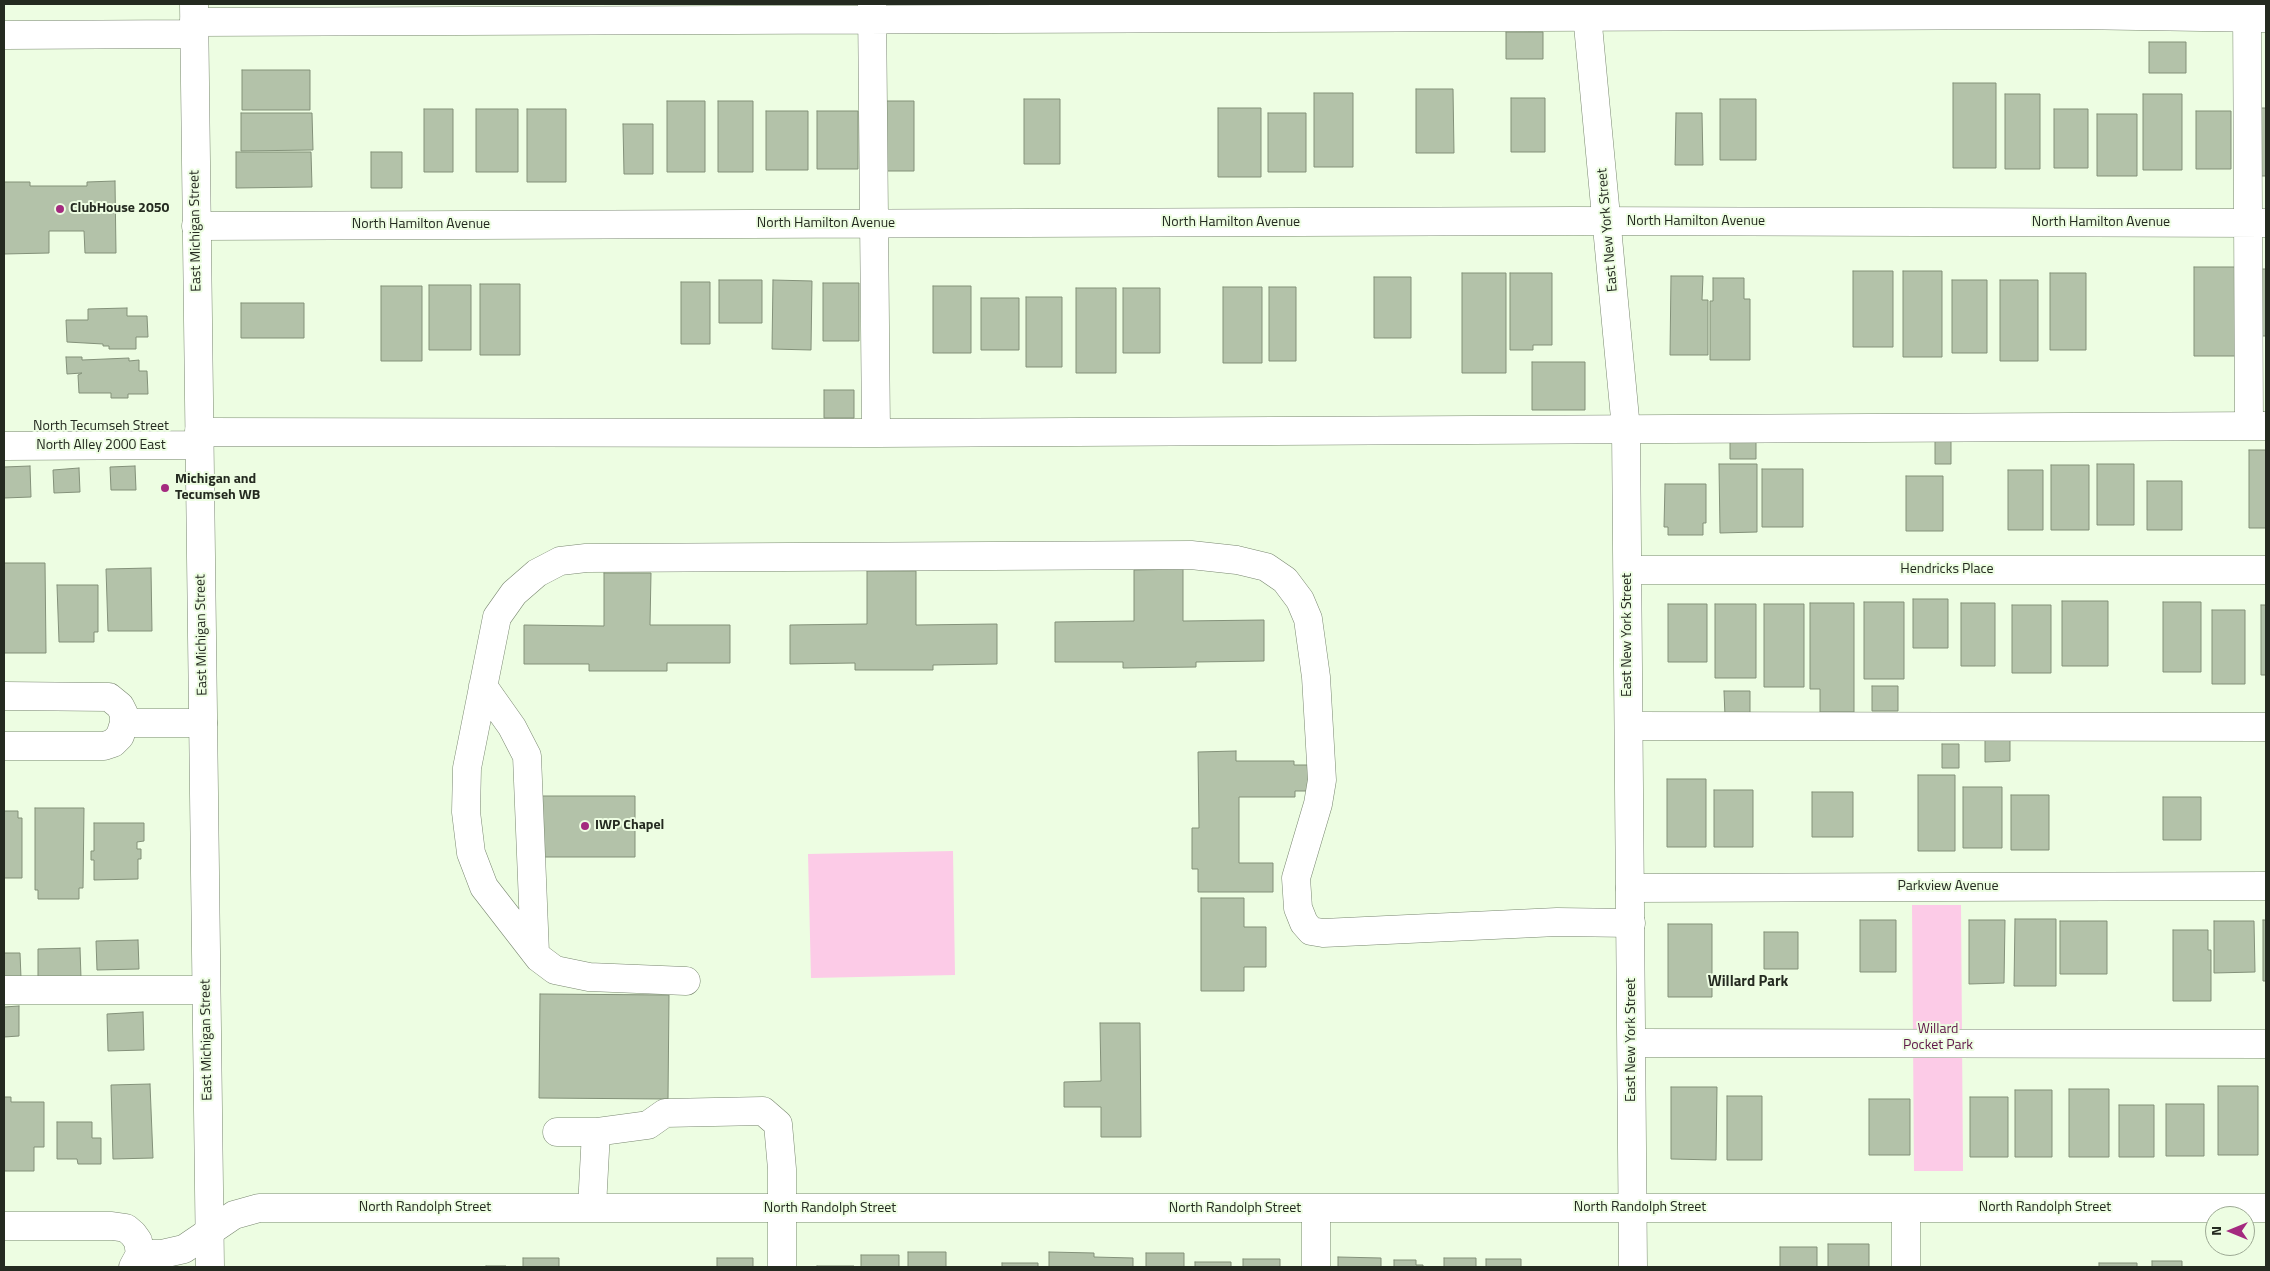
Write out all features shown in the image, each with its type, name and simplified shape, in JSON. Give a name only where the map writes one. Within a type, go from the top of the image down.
[{"type":"street","points":[[4,35],[194,20],[872,12],[1586,10],[2072,15],[2254,13],[2258,224],[2258,426],[199,435]]},
{"type":"street","name":"East New York Street","points":[[1586,10],[1626,429],[1634,1267]]},
{"type":"street","points":[[872,12],[876,224],[876,433]]},
{"type":"street","name":"East Michigan Street","points":[[194,20],[210,1267]]},
{"type":"street","name":"North Hamilton Avenue","points":[[196,226],[1607,222],[2258,224]]},
{"type":"street","name":"North Tecumseh Street","points":[[4,428],[199,435]]},
{"type":"street","name":"North Alley 2000 East","points":[[4,446],[199,435]]},
{"type":"street","points":[[686,981],[589,977],[555,970],[535,953],[484,886],[471,853],[466,812],[467,768],[497,617],[514,593],[537,573],[560,561],[586,558],[1191,555],[1237,560],[1266,567],[1284,580],[1300,600],[1308,619],[1316,676],[1322,780],[1318,804],[1296,878],[1298,908],[1304,923],[1311,931],[1557,922],[1631,923]]},
{"type":"street","name":"Hendricks Place","points":[[1628,570],[2266,570]]},
{"type":"street","points":[[483,686],[512,727],[527,756],[535,953]]},
{"type":"street","points":[[4,696],[109,697],[120,706],[124,714],[124,723],[120,736],[113,743],[104,746],[4,746]]},
{"type":"street","points":[[124,723],[203,723]]},
{"type":"street","points":[[1629,726],[2266,727]]},
{"type":"street","name":"Parkview Avenue","points":[[1630,888],[2266,886]]},
{"type":"street","points":[[4,990],[206,990]]},
{"type":"street","points":[[1632,1043],[2266,1044]]},
{"type":"street","points":[[557,1132],[596,1132],[648,1125],[665,1113],[763,1111],[778,1124],[782,1169],[782,1267]]},
{"type":"street","points":[[592,1207],[596,1132]]},
{"type":"street","name":"North Randolph Street","points":[[137,1261],[184,1249],[234,1215],[260,1208],[2266,1208]]},
{"type":"street","points":[[1906,1208],[1906,1267]]},
{"type":"street","points":[[1316,1209],[1316,1267]]},
{"type":"street","points":[[4,1226],[112,1226],[126,1228],[138,1241],[137,1261]]},
{"type":"green space","points":[[953,851],[955,975],[811,978],[808,854]]},
{"type":"green space","name":"Willard Pocket Park","points":[[1912,905],[1961,905],[1963,1171],[1914,1171]]},
{"type":"building","points":[[1040,4],[1065,4],[1064,9],[1040,9]]},
{"type":"building","points":[[1506,32],[1543,32],[1543,59],[1506,59]]},
{"type":"building","points":[[2149,42],[2186,42],[2186,73],[2149,73]]},
{"type":"building","points":[[242,70],[310,70],[310,110],[242,110]]},
{"type":"building","points":[[1953,83],[1996,83],[1996,168],[1953,168]]},
{"type":"building","points":[[1416,89],[1453,89],[1454,153],[1416,153]]},
{"type":"building","points":[[1314,93],[1353,93],[1353,167],[1314,167]]},
{"type":"building","points":[[2005,94],[2040,94],[2040,169],[2005,169]]},
{"type":"building","points":[[2143,94],[2182,94],[2182,170],[2143,170]]},
{"type":"building","points":[[1511,98],[1545,98],[1545,152],[1511,152]]},
{"type":"building","points":[[1024,99],[1060,99],[1060,164],[1024,164]]},
{"type":"building","points":[[1720,99],[1756,99],[1756,160],[1720,160]]},
{"type":"building","points":[[667,101],[705,101],[705,172],[667,172]]},
{"type":"building","points":[[718,101],[753,101],[753,172],[718,172]]},
{"type":"building","points":[[880,101],[914,101],[914,171],[880,171]]},
{"type":"building","points":[[1218,108],[1261,108],[1261,177],[1218,177]]},
{"type":"building","points":[[2260,108],[2266,108],[2266,176],[2260,176]]},
{"type":"building","points":[[424,109],[453,109],[453,172],[424,172]]},
{"type":"building","points":[[476,109],[518,109],[518,172],[476,172]]},
{"type":"building","points":[[527,109],[566,109],[566,182],[527,182]]},
{"type":"building","points":[[2054,109],[2088,109],[2088,168],[2054,168]]},
{"type":"building","points":[[766,111],[808,111],[808,170],[766,170]]},
{"type":"building","points":[[817,111],[858,111],[858,169],[817,169]]},
{"type":"building","points":[[2196,111],[2231,111],[2231,169],[2196,169]]},
{"type":"building","points":[[241,113],[312,113],[313,150],[241,151]]},
{"type":"building","points":[[1268,113],[1306,113],[1306,172],[1268,172]]},
{"type":"building","points":[[1676,113],[1702,113],[1703,165],[1675,165]]},
{"type":"building","points":[[2097,114],[2137,114],[2137,176],[2097,176]]},
{"type":"building","points":[[623,124],[653,124],[653,174],[624,174]]},
{"type":"building","points":[[236,152],[311,152],[312,187],[236,188]]},
{"type":"building","points":[[371,152],[402,152],[402,188],[371,188]]},
{"type":"building","name":"ClubHouse 2050","points":[[115,181],[116,253],[85,253],[84,231],[49,231],[49,253],[4,254],[4,182],[30,182],[30,186],[87,186],[87,182]]},
{"type":"building","points":[[2194,267],[2240,267],[2240,356],[2194,356]]},
{"type":"building","points":[[2259,269],[2266,269],[2266,336],[2259,336]]},
{"type":"building","points":[[1853,271],[1893,271],[1893,347],[1853,347]]},
{"type":"building","points":[[1903,271],[1942,271],[1942,357],[1903,357]]},
{"type":"building","points":[[1462,273],[1506,273],[1506,373],[1462,373]]},
{"type":"building","points":[[1510,273],[1552,273],[1552,345],[1533,345],[1533,350],[1510,350]]},
{"type":"building","points":[[2050,273],[2086,273],[2086,350],[2050,350]]},
{"type":"building","points":[[1671,276],[1703,276],[1702,300],[1708,300],[1708,355],[1670,355]]},
{"type":"building","points":[[1374,277],[1411,277],[1411,338],[1374,338]]},
{"type":"building","points":[[1713,278],[1744,278],[1744,299],[1750,299],[1750,360],[1710,360],[1710,301],[1713,301]]},
{"type":"building","points":[[719,280],[762,280],[762,323],[719,323]]},
{"type":"building","points":[[773,280],[812,281],[811,350],[772,349]]},
{"type":"building","points":[[1952,280],[1987,280],[1987,353],[1952,353]]},
{"type":"building","points":[[2000,280],[2038,280],[2038,361],[2000,361]]},
{"type":"building","points":[[681,282],[710,282],[710,344],[681,344]]},
{"type":"building","points":[[823,283],[859,283],[859,341],[823,341]]},
{"type":"building","points":[[480,284],[520,284],[520,355],[480,355]]},
{"type":"building","points":[[429,285],[471,285],[471,350],[429,350]]},
{"type":"building","points":[[381,286],[422,286],[422,361],[381,361]]},
{"type":"building","points":[[933,286],[971,286],[971,353],[933,353]]},
{"type":"building","points":[[1223,287],[1262,287],[1262,363],[1223,363]]},
{"type":"building","points":[[1269,287],[1296,287],[1296,361],[1269,361]]},
{"type":"building","points":[[1076,288],[1116,288],[1116,373],[1076,373]]},
{"type":"building","points":[[1123,288],[1160,288],[1160,353],[1123,353]]},
{"type":"building","points":[[1026,297],[1062,297],[1062,367],[1026,367]]},
{"type":"building","points":[[981,298],[1019,298],[1019,350],[981,350]]},
{"type":"building","points":[[241,303],[304,303],[304,338],[241,338]]},
{"type":"building","points":[[127,308],[127,316],[147,316],[148,337],[136,337],[136,349],[109,349],[109,346],[103,346],[103,344],[67,342],[66,320],[88,320],[88,309]]},
{"type":"building","points":[[66,357],[82,357],[82,360],[129,358],[129,361],[139,360],[139,371],[147,371],[148,394],[128,394],[128,398],[111,398],[111,393],[79,393],[78,375],[82,373],[67,374]]},
{"type":"building","points":[[1532,362],[1585,362],[1585,410],[1532,410]]},
{"type":"building","points":[[824,390],[854,390],[854,418],[824,418]]},
{"type":"building","points":[[1730,437],[1756,437],[1756,459],[1730,459]]},
{"type":"building","points":[[1935,441],[1951,441],[1951,464],[1935,464]]},
{"type":"building","points":[[2249,450],[2266,450],[2266,528],[2249,528]]},
{"type":"building","points":[[1719,464],[1757,464],[1757,532],[1720,533]]},
{"type":"building","points":[[2097,464],[2134,464],[2134,525],[2097,525]]},
{"type":"building","points":[[2051,465],[2089,465],[2089,530],[2051,530]]},
{"type":"building","points":[[30,466],[31,497],[4,498],[4,467]]},
{"type":"building","points":[[135,466],[136,490],[111,490],[110,467]]},
{"type":"building","points":[[79,468],[80,492],[54,493],[53,470]]},
{"type":"building","points":[[1762,469],[1803,469],[1803,527],[1762,527]]},
{"type":"building","points":[[2008,470],[2043,470],[2043,530],[2008,530]]},
{"type":"building","points":[[1906,476],[1943,476],[1943,531],[1906,531]]},
{"type":"building","points":[[2147,481],[2182,481],[2182,530],[2147,530]]},
{"type":"building","points":[[1665,484],[1706,484],[1706,523],[1703,523],[1703,535],[1668,535],[1668,527],[1664,527]]},
{"type":"building","points":[[4,563],[45,563],[46,653],[4,653]]},
{"type":"building","points":[[151,568],[152,631],[108,631],[106,569]]},
{"type":"building","points":[[1183,569],[1183,621],[1264,620],[1264,661],[1196,662],[1196,667],[1123,668],[1123,662],[1055,662],[1055,622],[1134,621],[1134,570]]},
{"type":"building","points":[[867,571],[916,571],[916,625],[997,624],[997,664],[933,665],[933,670],[855,670],[855,663],[790,664],[790,625],[867,624]]},
{"type":"building","points":[[604,573],[651,573],[650,625],[730,625],[730,663],[667,663],[667,671],[589,671],[589,664],[524,664],[524,625],[604,626]]},
{"type":"building","points":[[57,585],[98,585],[98,632],[94,632],[94,642],[59,642]]},
{"type":"building","points":[[1913,599],[1948,599],[1948,648],[1913,648]]},
{"type":"building","points":[[2062,601],[2108,601],[2108,666],[2062,666]]},
{"type":"building","points":[[1864,602],[1904,602],[1904,679],[1864,679]]},
{"type":"building","points":[[2163,602],[2201,602],[2201,672],[2163,672]]},
{"type":"building","points":[[1810,603],[1854,603],[1854,712],[1820,712],[1820,689],[1810,689]]},
{"type":"building","points":[[1961,603],[1995,603],[1995,666],[1961,666]]},
{"type":"building","points":[[1668,604],[1707,604],[1707,662],[1668,662]]},
{"type":"building","points":[[1715,604],[1756,604],[1756,678],[1715,678]]},
{"type":"building","points":[[1764,604],[1804,604],[1804,687],[1764,687]]},
{"type":"building","points":[[2012,605],[2051,605],[2051,673],[2012,673]]},
{"type":"building","points":[[2261,605],[2266,605],[2266,675],[2261,675]]},
{"type":"building","points":[[2212,610],[2245,610],[2245,684],[2212,684]]},
{"type":"building","points":[[1872,686],[1898,686],[1898,711],[1872,711]]},
{"type":"building","points":[[1724,691],[1750,691],[1750,716],[1725,716]]},
{"type":"building","points":[[1985,739],[2010,739],[2010,761],[1985,762]]},
{"type":"building","points":[[1942,744],[1959,744],[1959,768],[1942,768]]},
{"type":"building","points":[[1236,751],[1236,761],[1294,761],[1294,765],[1310,765],[1310,791],[1295,791],[1295,797],[1239,797],[1239,863],[1273,863],[1273,892],[1198,892],[1198,869],[1192,869],[1192,828],[1199,828],[1198,752]]},
{"type":"building","points":[[1918,775],[1955,775],[1955,851],[1918,851]]},
{"type":"building","points":[[1667,779],[1706,779],[1706,847],[1667,847]]},
{"type":"building","points":[[1963,787],[2002,787],[2002,848],[1963,848]]},
{"type":"building","points":[[1714,790],[1753,790],[1753,847],[1714,847]]},
{"type":"building","points":[[1812,792],[1853,792],[1853,837],[1812,837]]},
{"type":"building","points":[[2011,795],[2049,795],[2049,850],[2011,850]]},
{"type":"building","name":"IWP Chapel","points":[[536,796],[635,796],[635,857],[536,857]]},
{"type":"building","points":[[2163,797],[2201,797],[2201,840],[2163,840]]},
{"type":"building","points":[[35,808],[84,808],[83,888],[79,888],[79,899],[38,899],[38,890],[35,890]]},
{"type":"building","points":[[4,811],[18,811],[18,818],[22,818],[22,878],[4,878]]},
{"type":"building","points":[[94,823],[144,823],[144,841],[137,842],[137,849],[141,849],[141,859],[138,859],[138,879],[94,880],[94,860],[91,860],[91,851],[94,851]]},
{"type":"building","points":[[1201,898],[1244,898],[1244,927],[1266,927],[1266,967],[1244,967],[1244,991],[1201,991]]},
{"type":"building","points":[[2015,919],[2056,919],[2056,986],[2014,986]]},
{"type":"building","points":[[1860,920],[1896,920],[1896,972],[1860,972]]},
{"type":"building","points":[[1969,920],[2005,920],[2004,983],[1969,984]]},
{"type":"building","points":[[2263,920],[2266,920],[2266,981],[2263,981]]},
{"type":"building","points":[[2060,921],[2107,921],[2107,974],[2060,974]]},
{"type":"building","points":[[2214,921],[2254,921],[2255,972],[2214,973]]},
{"type":"building","points":[[1668,924],[1712,924],[1712,997],[1668,997]]},
{"type":"building","points":[[2173,930],[2208,930],[2208,950],[2211,950],[2211,1001],[2173,1001]]},
{"type":"building","points":[[1764,932],[1798,932],[1798,969],[1764,969]]},
{"type":"building","points":[[138,940],[139,969],[97,970],[96,941]]},
{"type":"building","points":[[80,948],[81,978],[38,979],[38,949]]},
{"type":"building","points":[[4,953],[20,953],[21,978],[4,979]]},
{"type":"building","points":[[540,994],[669,995],[668,1099],[539,1098]]},
{"type":"building","points":[[19,1006],[19,1036],[4,1037],[4,1007]]},
{"type":"building","points":[[143,1012],[144,1050],[108,1051],[107,1014]]},
{"type":"building","points":[[1100,1023],[1140,1023],[1141,1137],[1101,1137],[1101,1107],[1064,1107],[1064,1082],[1101,1081]]},
{"type":"building","points":[[150,1084],[153,1158],[113,1159],[111,1085]]},
{"type":"building","points":[[2218,1086],[2258,1086],[2258,1155],[2218,1155]]},
{"type":"building","points":[[1671,1087],[1717,1087],[1716,1160],[1671,1159]]},
{"type":"building","points":[[2069,1089],[2109,1089],[2109,1157],[2069,1157]]},
{"type":"building","points":[[2015,1090],[2052,1090],[2052,1157],[2015,1157]]},
{"type":"building","points":[[1727,1096],[1762,1096],[1762,1160],[1727,1160]]},
{"type":"building","points":[[4,1097],[11,1097],[11,1102],[44,1102],[44,1147],[34,1147],[34,1171],[4,1171]]},
{"type":"building","points":[[1970,1097],[2008,1097],[2008,1157],[1970,1157]]},
{"type":"building","points":[[1869,1099],[1910,1099],[1910,1155],[1869,1155]]},
{"type":"building","points":[[2166,1104],[2204,1104],[2204,1156],[2166,1156]]},
{"type":"building","points":[[2119,1105],[2154,1105],[2154,1157],[2119,1157]]},
{"type":"building","points":[[57,1122],[92,1122],[92,1138],[101,1138],[101,1164],[78,1164],[77,1159],[57,1159]]},
{"type":"building","points":[[1828,1244],[1869,1244],[1869,1267],[1828,1267]]},
{"type":"building","points":[[1780,1247],[1817,1247],[1817,1267],[1780,1267]]},
{"type":"building","points":[[908,1252],[946,1252],[946,1267],[908,1267]]},
{"type":"building","points":[[1049,1252],[1094,1253],[1094,1257],[1133,1258],[1133,1267],[1049,1267]]},
{"type":"building","points":[[1146,1253],[1184,1253],[1184,1267],[1146,1267]]},
{"type":"building","points":[[861,1255],[899,1255],[899,1267],[861,1267]]},
{"type":"building","points":[[1338,1257],[1381,1258],[1381,1267],[1338,1267]]},
{"type":"building","points":[[523,1258],[559,1258],[559,1267],[523,1267]]},
{"type":"building","points":[[717,1258],[753,1258],[753,1267],[717,1267]]},
{"type":"building","points":[[1444,1258],[1476,1258],[1476,1267],[1444,1267]]},
{"type":"building","points":[[1243,1259],[1280,1259],[1280,1267],[1243,1267]]},
{"type":"building","points":[[1486,1259],[1521,1259],[1521,1267],[1486,1267]]},
{"type":"building","points":[[1394,1260],[1416,1260],[1416,1265],[1423,1265],[1423,1267],[1394,1267]]},
{"type":"building","points":[[2152,1261],[2182,1261],[2182,1267],[2152,1267]]},
{"type":"building","points":[[1195,1262],[1231,1262],[1231,1267],[1195,1267]]},
{"type":"building","points":[[1002,1263],[1038,1263],[1038,1267],[1002,1267]]},
{"type":"building","points":[[2099,1263],[2137,1263],[2137,1267],[2099,1267]]},
{"type":"building","points":[[506,1266],[506,1267],[486,1267]]},
{"type":"building","points":[[854,1266],[854,1267],[817,1267]]},
{"type":"place","name":"ClubHouse 2050","points":[[60,209]]},
{"type":"place","name":"Michigan and Tecumseh WB","points":[[165,488]]},
{"type":"place","name":"IWP Chapel","points":[[585,826]]},
{"type":"district","name":"Willard Park","points":[[1748,982]]}]
